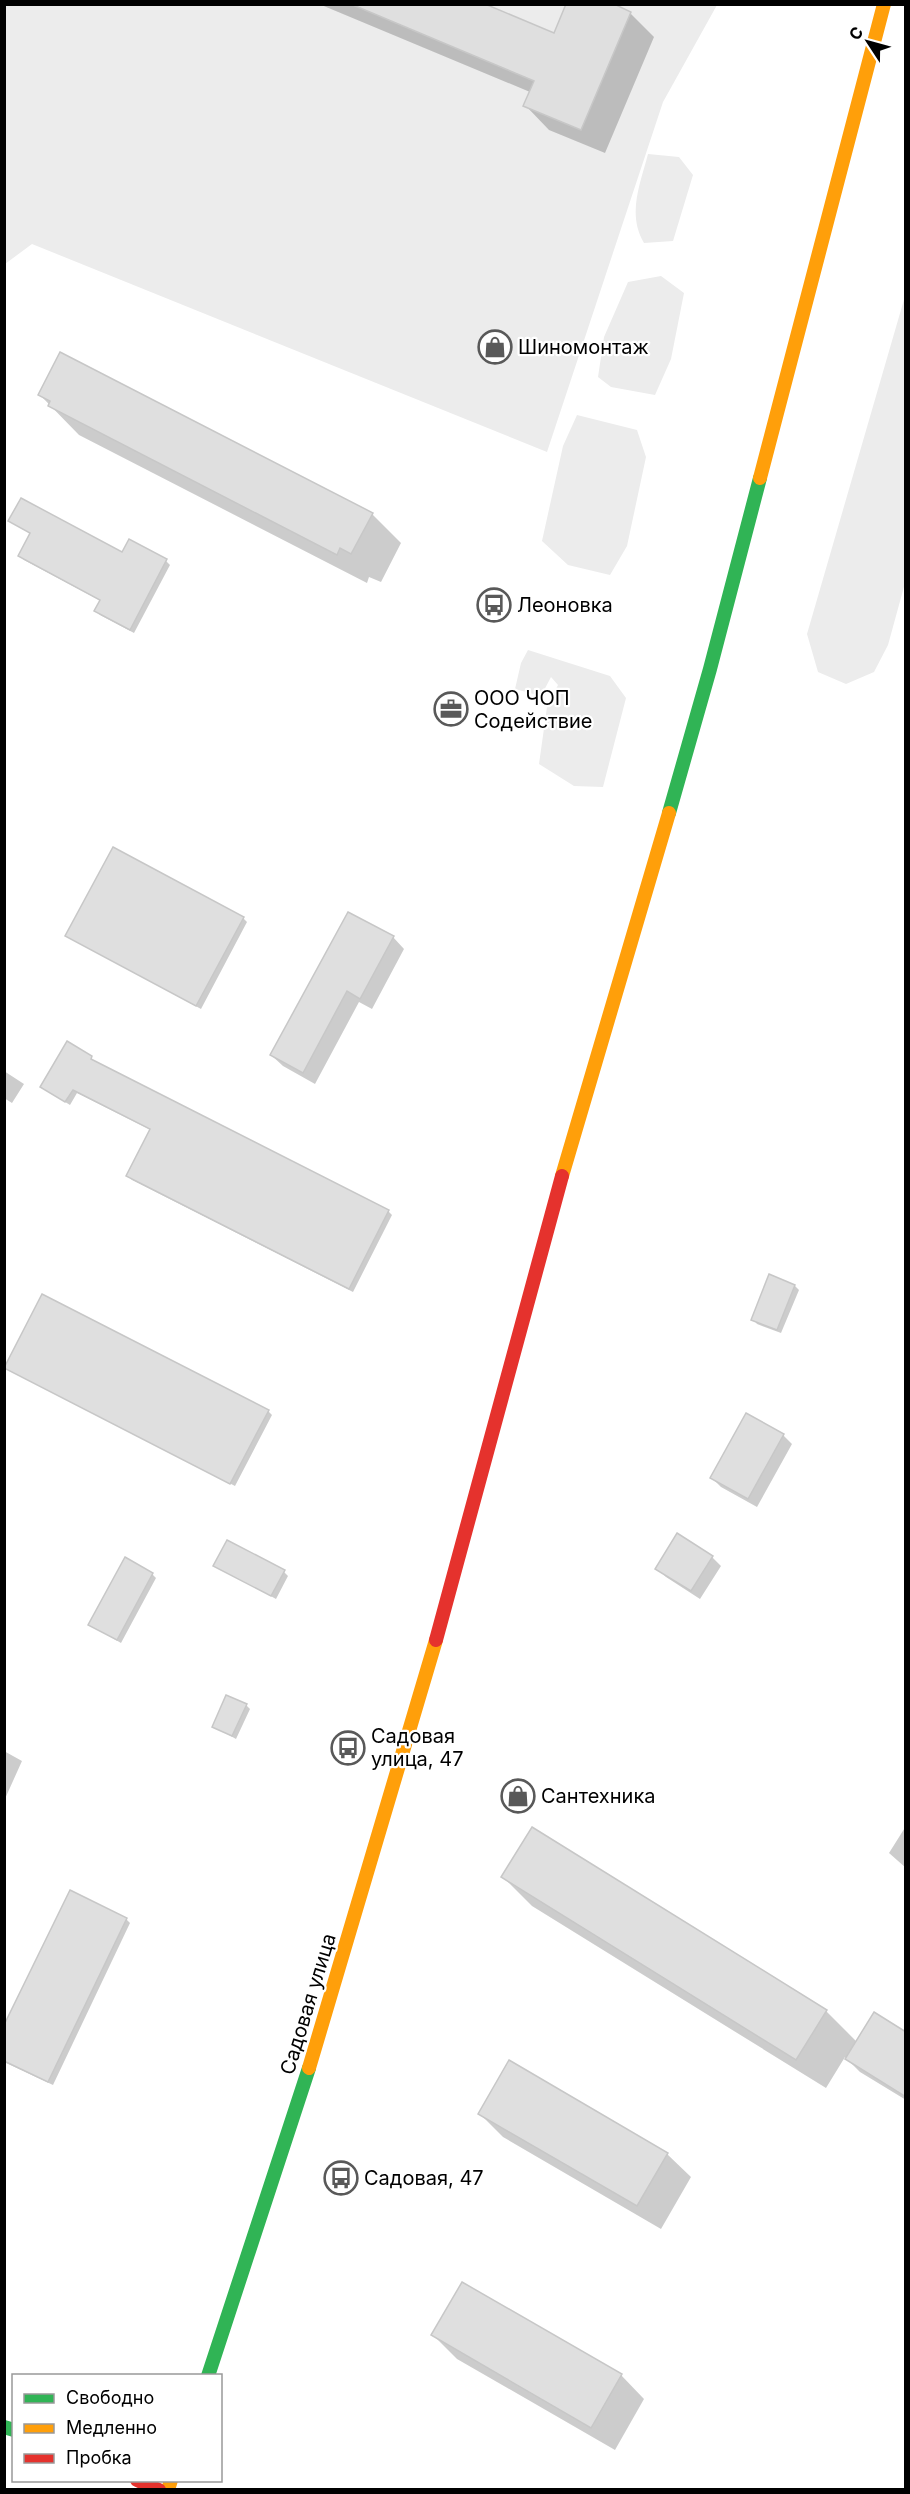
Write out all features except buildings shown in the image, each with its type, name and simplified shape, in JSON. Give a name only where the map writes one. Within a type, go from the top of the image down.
[{"type":"main road","name":"Садовая улица","points":[[209,2374],[292,2125],[436,1641],[572,1139],[647,890],[710,669],[884,4]]},
{"type":"main road","points":[[139,2482],[159,2490]]},
{"type":"shaded area","points":[[5,5],[717,5],[663,102],[547,452],[32,244],[5,264]]},
{"type":"shaded area","points":[[648,154],[679,157],[693,175],[673,241],[644,243],[639,232],[636,221],[637,199]]},
{"type":"shaded area","points":[[661,276],[684,293],[671,359],[655,395],[611,387],[598,377],[604,337],[628,282]]},
{"type":"shaded area","points":[[905,296],[905,583],[888,645],[874,672],[846,684],[818,672],[807,634]]},
{"type":"shaded area","points":[[577,415],[637,430],[646,457],[627,546],[610,575],[568,565],[542,541],[563,446]]},
{"type":"shaded area","points":[[528,650],[610,676],[626,698],[603,787],[574,786],[539,764],[547,707],[558,685],[551,677],[541,696],[515,689],[521,663]]},
{"type":"traffic: fast","points":[[669,813],[710,669],[760,478]]},
{"type":"traffic: fast","points":[[209,2374],[309,2068]]},
{"type":"traffic: fast","points":[[4,2427],[12,2429]]},
{"type":"traffic: slow","points":[[760,478],[884,4]]},
{"type":"traffic: slow","points":[[562,1176],[669,813]]},
{"type":"traffic: slow","points":[[309,2068],[436,1640]]},
{"type":"traffic: slow","points":[[168,2490],[170,2482]]},
{"type":"traffic: jam","points":[[436,1640],[562,1176]]},
{"type":"traffic: jam","points":[[141,2482],[159,2490]]},
{"type":"place","name":"Шиномонтаж","points":[[495,347]]},
{"type":"place","name":"Леоновка","points":[[494,605]]},
{"type":"place","name":"ООО ЧОП Содействие","points":[[451,709]]},
{"type":"place","name":"Садовая улица, 47","points":[[348,1748]]},
{"type":"place","name":"Сантехника","points":[[518,1796]]},
{"type":"place","name":"Садовая, 47","points":[[341,2178]]}]
